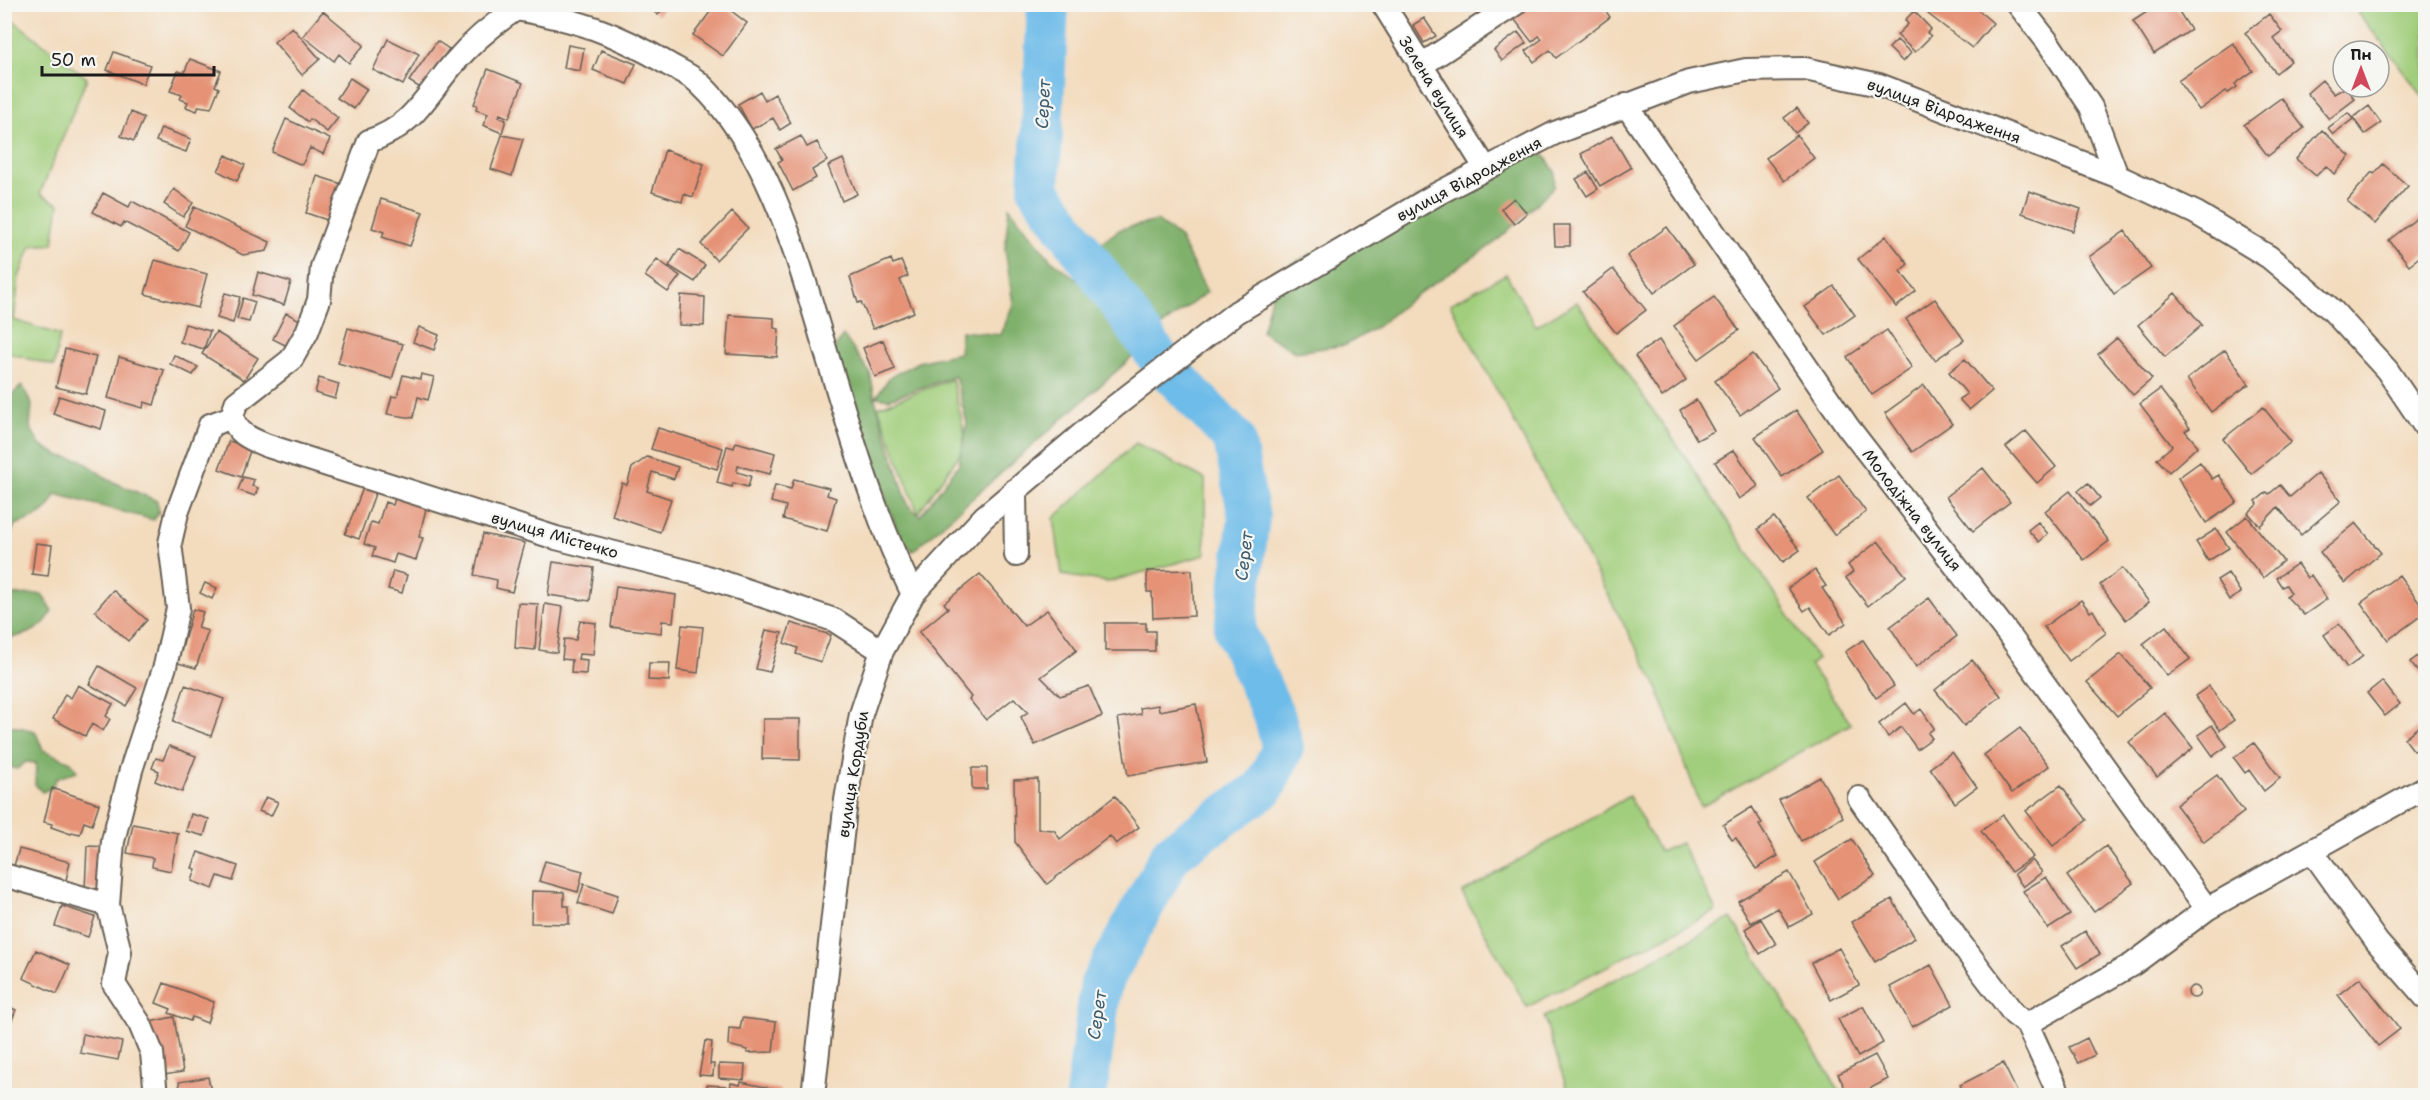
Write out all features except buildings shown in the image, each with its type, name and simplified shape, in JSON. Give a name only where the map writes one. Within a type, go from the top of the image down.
[{"type":"street","name":"Зелена вулиця","points":[[1383,4],[1486,169]]},
{"type":"street","points":[[1420,66],[1515,4]]},
{"type":"street","points":[[2018,4],[2047,41],[2091,107],[2117,176]]},
{"type":"street","points":[[156,1095],[152,1053],[140,1023],[114,984],[120,952],[108,905],[113,841],[130,770],[165,666],[178,608],[170,543],[175,523],[210,425],[232,417],[236,403],[291,360],[307,332],[319,300],[322,267],[369,141],[387,136],[414,116],[452,65],[488,28],[516,7],[573,20],[632,42],[697,81],[726,111],[764,177],[795,244],[888,543],[913,594]]},
{"type":"street","name":"вулиця Відродження","points":[[1114,407],[1236,312],[1437,194],[1554,133],[1689,82],[1746,70],[1805,69],[1879,85],[2117,176],[2196,213],[2269,257],[2332,310],[2387,370],[2426,429]]},
{"type":"street","name":"Молодіжна вулиця","points":[[1626,105],[1848,427],[2009,635],[2206,909]]},
{"type":"street","name":"вулиця Кордуби","points":[[813,1095],[846,800],[861,714],[882,651],[913,594],[984,517],[1114,407]]},
{"type":"street","name":"вулиця Містечко","points":[[232,417],[236,428],[246,437],[265,445],[556,538],[723,582],[834,620],[882,651]]},
{"type":"street","points":[[1016,490],[1016,555]]},
{"type":"street","points":[[2028,1024],[2133,964],[2206,909],[2426,787]]},
{"type":"street","points":[[1859,798],[1957,939],[2014,1014],[2028,1024],[2060,1095]]},
{"type":"street","points":[[2312,850],[2377,942],[2426,998]]},
{"type":"street","points":[[4,875],[108,905]]},
{"type":"green space","points":[[2352,5],[2425,5],[2425,99],[2391,55],[2391,39],[2378,39]]},
{"type":"green space","points":[[5,14],[87,78],[40,194],[59,204],[53,244],[31,246],[19,277],[14,320],[60,335],[54,366],[5,352]]},
{"type":"green space","points":[[1514,148],[1545,156],[1555,172],[1554,187],[1496,242],[1408,301],[1378,326],[1346,345],[1295,352],[1262,332],[1278,271]]},
{"type":"green space","points":[[1009,207],[1050,259],[1089,289],[1124,325],[1139,351],[913,551],[899,536],[834,350],[843,335],[870,373],[876,403],[908,505],[920,516],[959,464],[967,423],[955,376],[889,399],[876,397],[890,377],[918,362],[959,353],[961,331],[1001,335],[1013,304],[1005,248]]},
{"type":"green space","points":[[1157,221],[1179,237],[1207,292],[1154,332],[1122,297],[1099,244],[1121,229]]},
{"type":"green space","points":[[1506,274],[1536,326],[1577,302],[1689,462],[1817,659],[1810,665],[1851,724],[1701,807],[1655,682],[1450,304]]},
{"type":"green space","points":[[952,379],[967,444],[918,513],[878,407]]},
{"type":"green space","points":[[22,385],[32,405],[30,427],[40,445],[60,456],[82,460],[109,480],[157,501],[159,512],[154,520],[55,494],[53,501],[45,511],[15,525],[10,536],[5,539],[5,398],[8,399]]},
{"type":"green space","points":[[1136,443],[1205,479],[1205,555],[1108,582],[1062,575],[1054,518]]},
{"type":"green space","points":[[5,590],[10,595],[42,594],[52,611],[44,623],[33,631],[5,639]]},
{"type":"green space","points":[[4,724],[35,731],[43,750],[71,762],[77,771],[56,779],[52,788],[42,792],[35,784],[36,763],[26,762],[17,769],[5,766]]},
{"type":"green space","points":[[1629,796],[1660,852],[1681,843],[1716,911],[1527,1007],[1462,893]]},
{"type":"green space","points":[[1731,918],[1842,1095],[1569,1095],[1544,1017]]},
{"type":"waterway","name":"Серет","points":[[1048,4],[1039,190],[1162,363],[1234,439],[1249,517],[1235,630],[1275,718],[1283,748],[1264,788],[1172,853],[1101,984],[1086,1096]]}]
